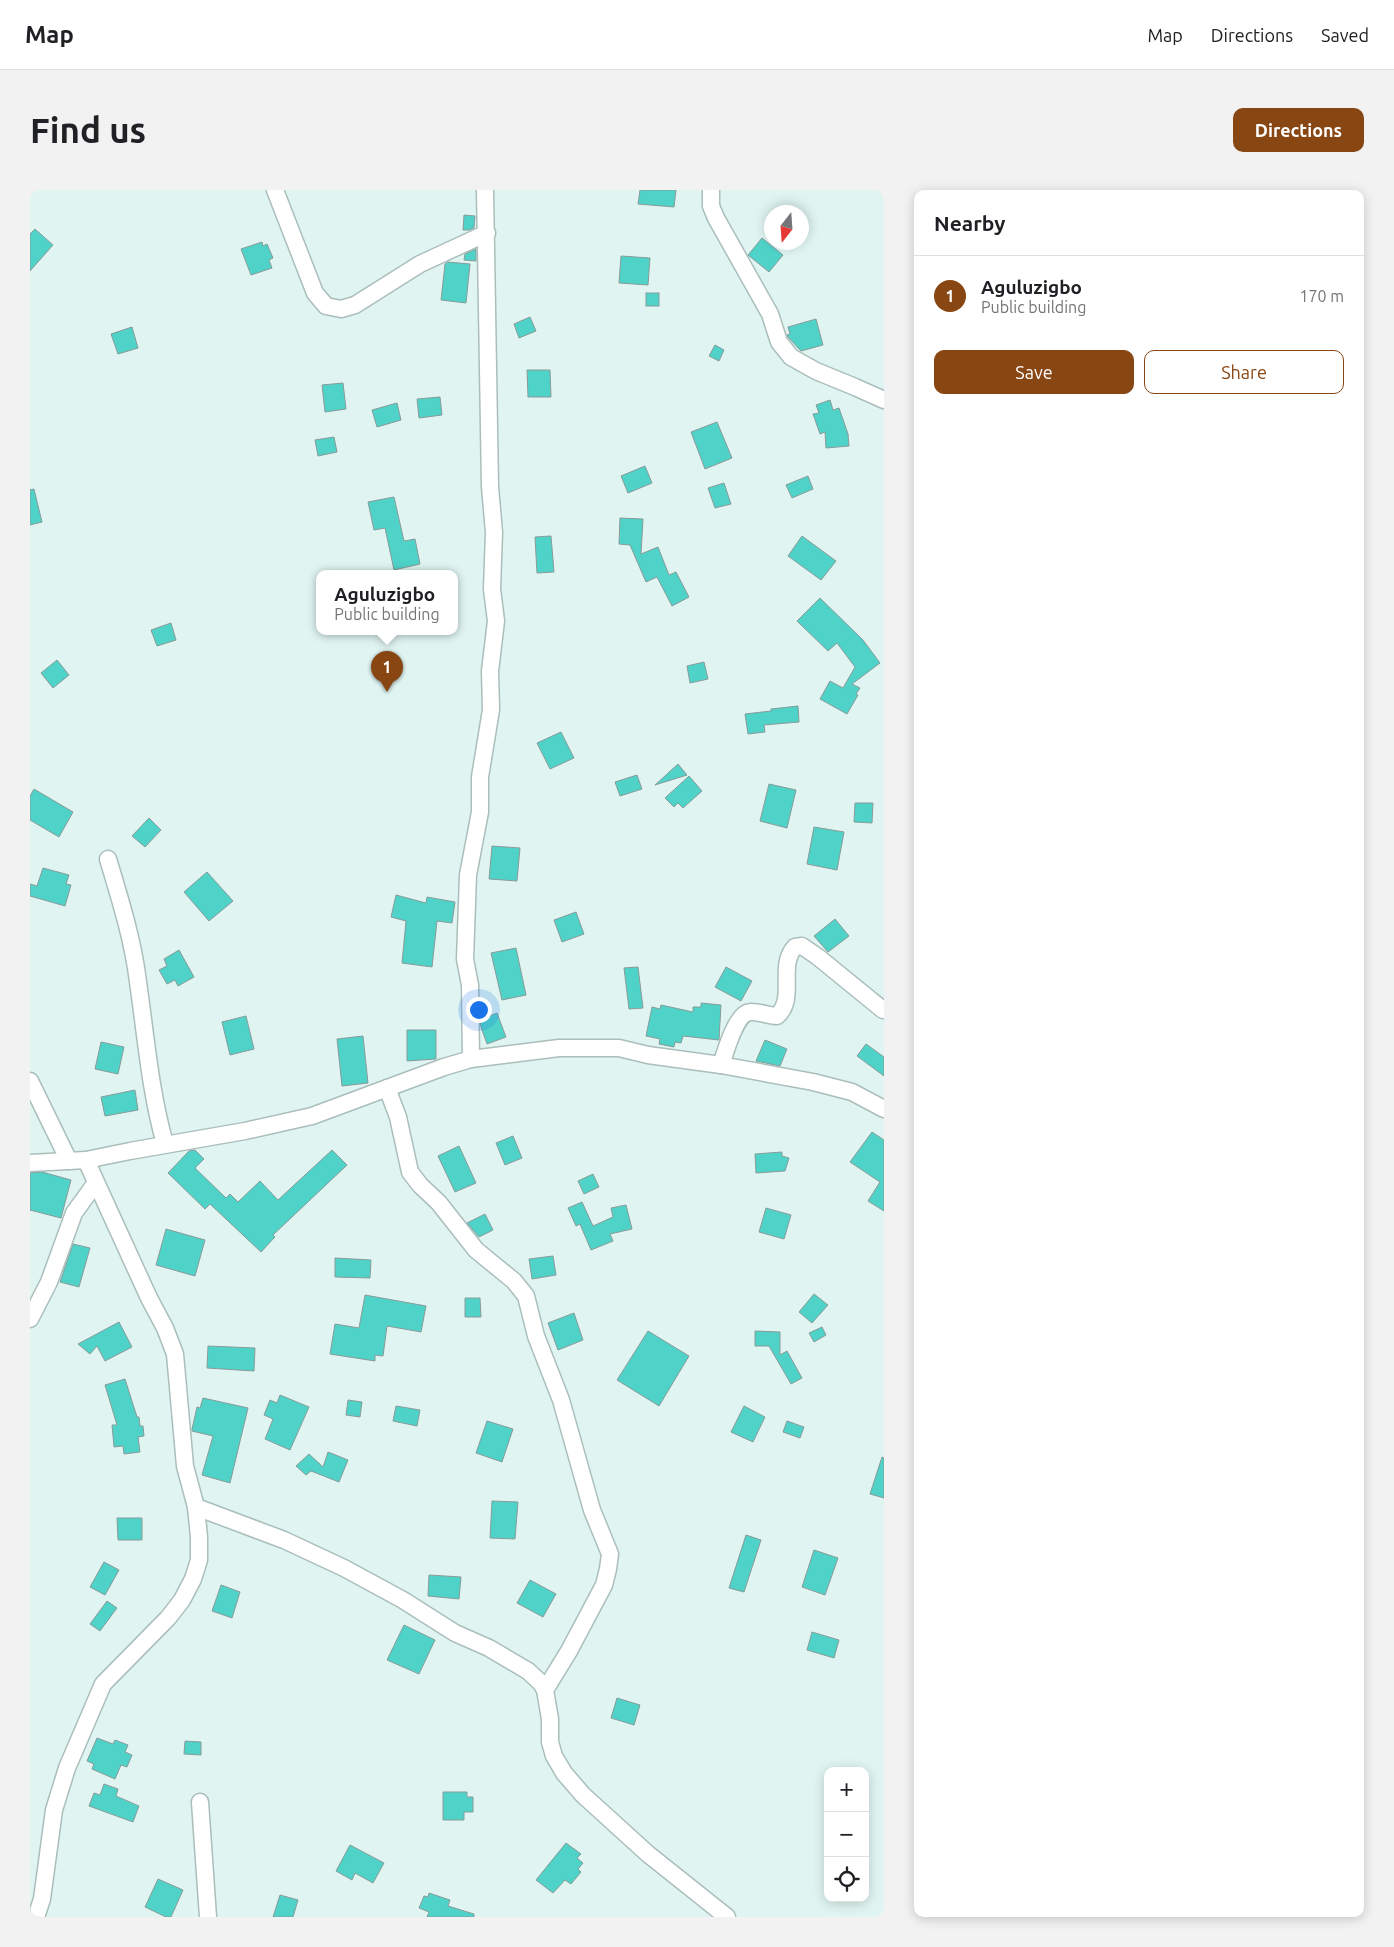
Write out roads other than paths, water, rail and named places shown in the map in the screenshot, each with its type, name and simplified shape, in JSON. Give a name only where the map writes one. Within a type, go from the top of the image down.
[{"type":"street","points":[[275,190],[315,293],[326,306],[341,309],[355,305],[420,264],[487,233]]},
{"type":"street","points":[[471,1059],[470,985],[465,959],[468,875],[480,812],[480,777],[491,710],[490,671],[496,621],[492,589],[494,532],[490,487],[485,190]]},
{"type":"street","points":[[710,190],[711,206],[716,218],[770,314],[779,342],[791,357],[816,372],[856,386],[884,400]]},
{"type":"street","points":[[108,859],[121,904],[138,980],[155,1110],[165,1144]]},
{"type":"street","points":[[721,1065],[733,1033],[743,1016],[750,1012],[778,1016],[782,1012],[786,994],[788,954],[795,947],[802,946],[818,957],[883,1010]]},
{"type":"street","points":[[30,1163],[86,1160],[165,1144],[245,1131],[312,1116],[471,1059],[559,1048],[618,1048],[648,1055],[721,1065],[813,1082],[844,1090],[884,1109]]},
{"type":"street","points":[[30,1082],[69,1161]]},
{"type":"street","points":[[387,1088],[398,1117],[410,1172],[420,1185],[439,1203],[476,1250],[514,1281],[526,1296],[536,1336],[561,1400],[592,1510],[610,1554],[604,1585],[569,1651],[545,1690]]},
{"type":"street","points":[[37,1917],[42,1899],[51,1828],[67,1768],[103,1684],[168,1618],[182,1600],[193,1579],[199,1560],[196,1508],[185,1466],[175,1354],[165,1328],[149,1298],[86,1160]]},
{"type":"street","points":[[30,1319],[49,1282],[74,1213],[96,1184]]},
{"type":"street","points":[[196,1508],[284,1540],[344,1568],[403,1600],[455,1633],[489,1648],[528,1670],[545,1690],[550,1719],[550,1742],[554,1756],[564,1774],[583,1795],[648,1854],[727,1917]]},
{"type":"street","points":[[200,1802],[208,1917]]},
{"type":"place","name":"Aguluzigbo","points":[[387,692]]}]
